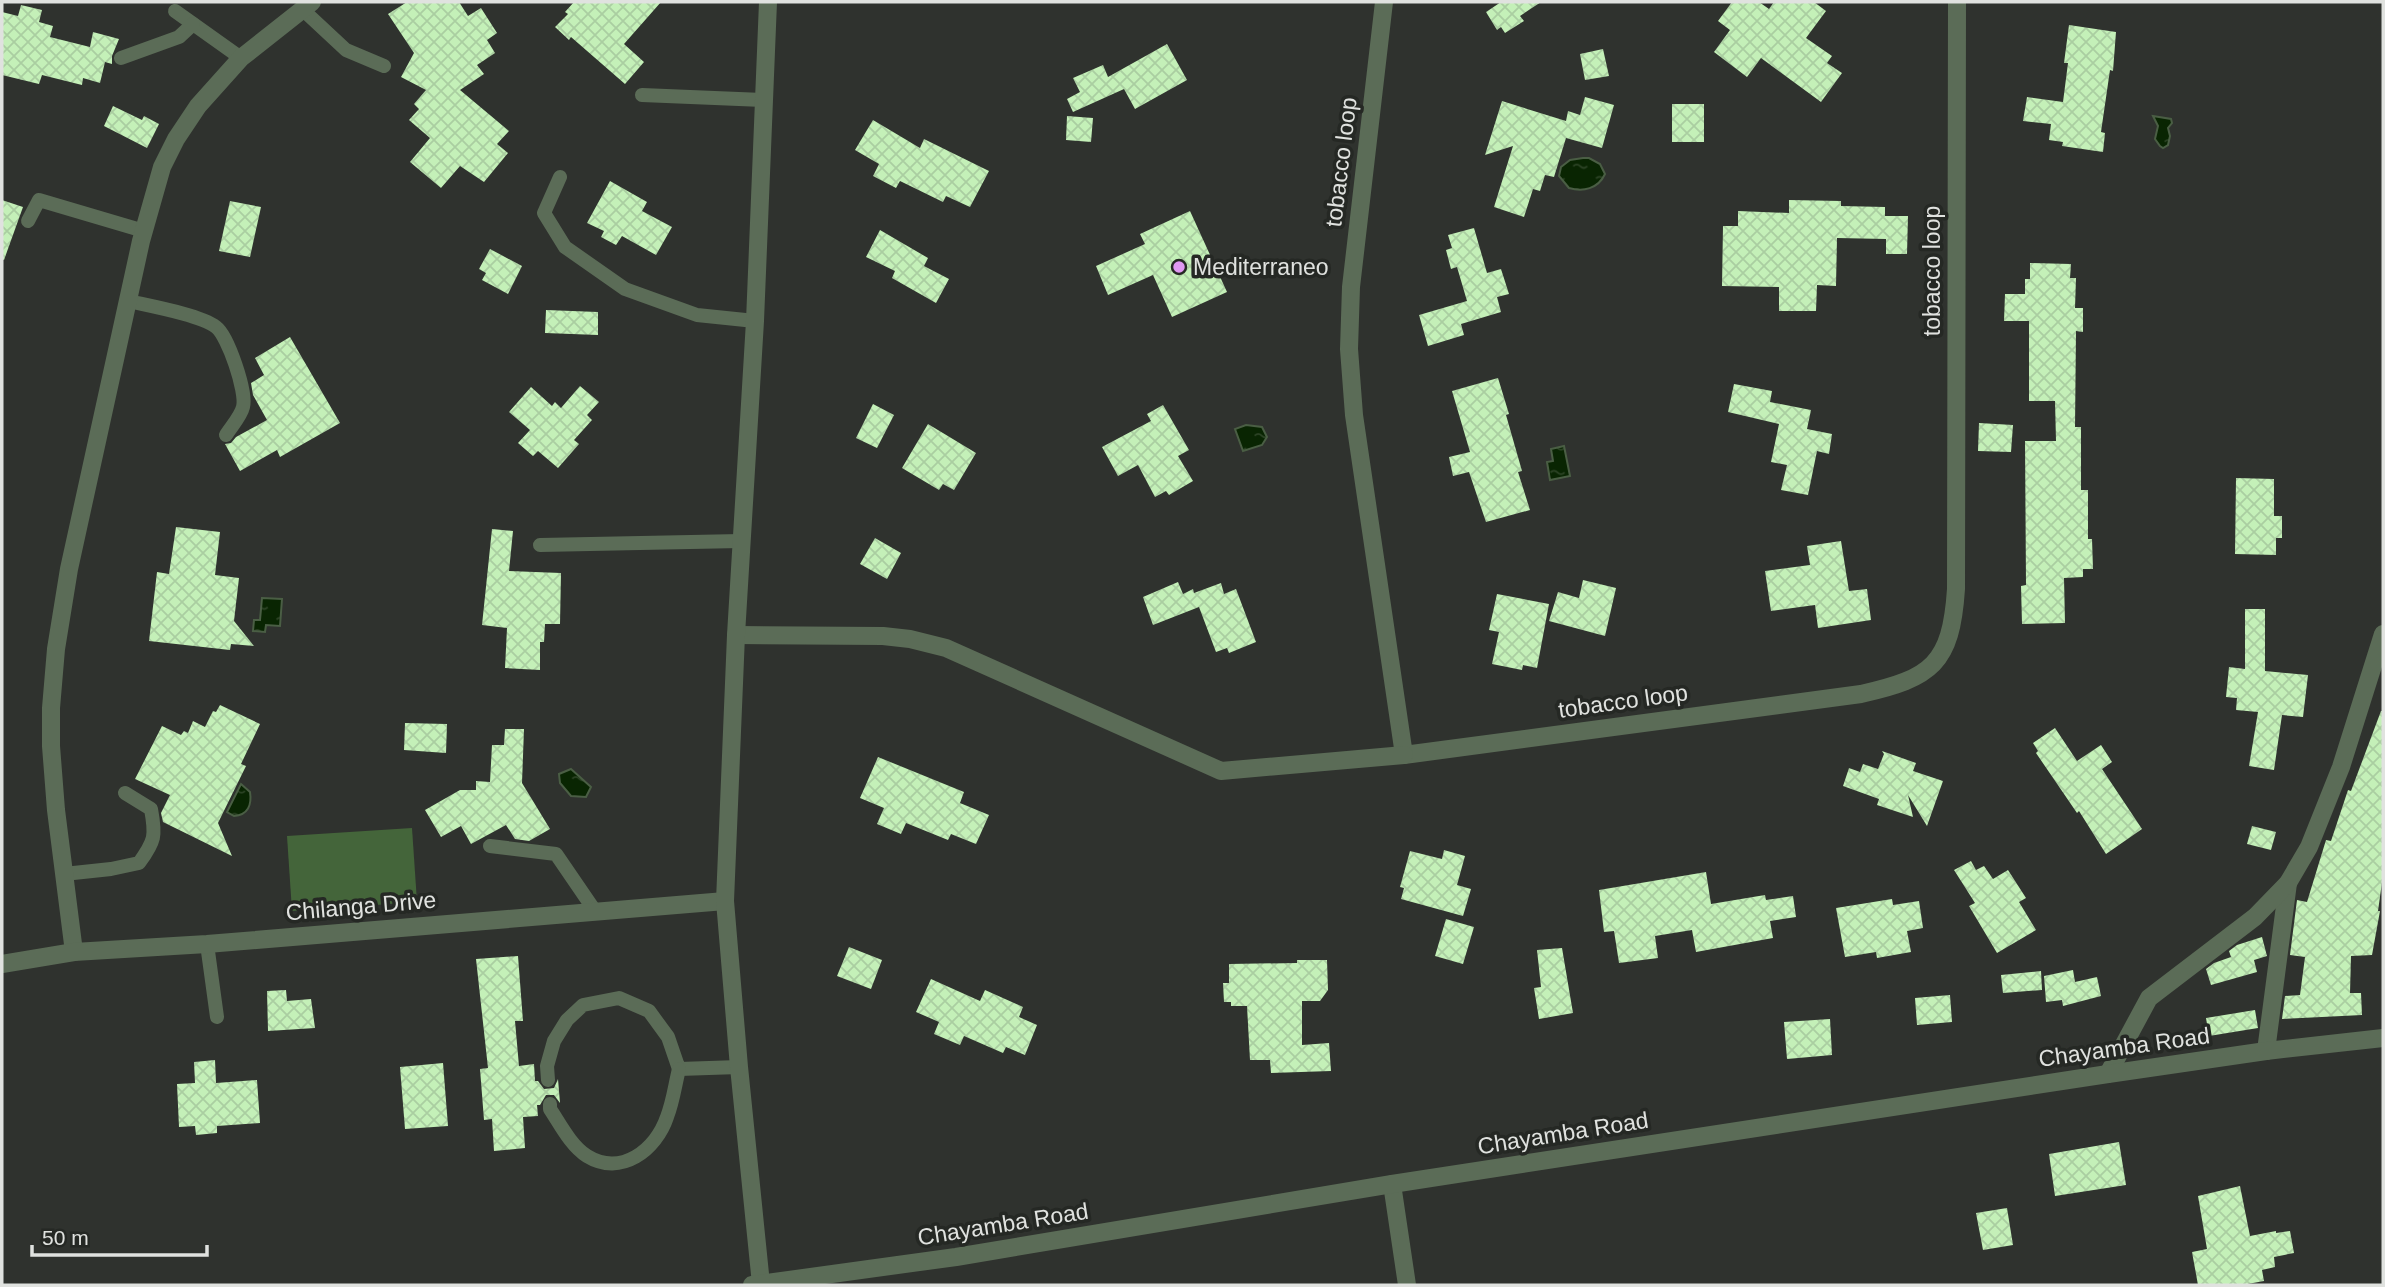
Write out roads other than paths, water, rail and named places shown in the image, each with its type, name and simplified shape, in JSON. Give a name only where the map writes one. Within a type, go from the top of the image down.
[{"type":"street","points":[[757,1284],[725,901],[736,635],[755,321],[768,2]]},
{"type":"street","name":"tobacco loop","points":[[1384,2],[1351,287],[1349,349],[1354,415],[1404,755],[1861,694],[1912,680],[1928,670],[1939,656],[1952,626],[1956,589],[1957,2]]},
{"type":"street","points":[[74,952],[56,810],[51,746],[56,649],[69,569],[144,231],[162,167],[176,139],[198,106],[241,58],[307,5]]},
{"type":"street","points":[[736,635],[883,636],[910,639],[946,648],[1221,771],[1404,755]]},
{"type":"street","points":[[2108,1074],[2149,998],[2255,917],[2288,883],[2309,847],[2341,767],[2383,635]]},
{"type":"street","points":[[2266,1051],[2288,883]]},
{"type":"street","name":"Chilanga Drive","points":[[2,964],[74,952],[207,944],[725,901]]},
{"type":"street","name":"Chayamba Road","points":[[757,1284],[956,1257],[1392,1184],[2108,1074],[2266,1051],[2383,1038]]},
{"type":"street","points":[[1392,1184],[1408,1285]]},
{"type":"lane","points":[[307,5],[346,50],[384,66]]},
{"type":"lane","points":[[175,10],[241,58]]},
{"type":"lane","points":[[121,58],[179,37],[193,24]]},
{"type":"lane","points":[[642,95],[763,100]]},
{"type":"lane","points":[[560,177],[544,213],[565,247],[625,289],[697,315],[755,321]]},
{"type":"lane","points":[[27,221],[39,200],[144,231]]},
{"type":"lane","points":[[128,301],[184,314],[218,328],[232,354],[243,384],[243,407],[226,435]]},
{"type":"lane","points":[[540,545],[741,541]]},
{"type":"lane","points":[[64,874],[139,863],[153,844],[151,809],[125,793]]},
{"type":"lane","points":[[490,846],[556,854],[595,911]]},
{"type":"lane","points":[[207,944],[217,1017]]},
{"type":"lane","points":[[548,1080],[547,1066],[554,1041],[567,1020],[583,1005],[619,998],[649,1011],[668,1037],[679,1069],[667,1119],[653,1144],[633,1160],[609,1164],[587,1156],[569,1137],[550,1109],[550,1104]]},
{"type":"lane","points":[[679,1069],[739,1067]]},
{"type":"water","points":[[2153,116],[2171,119],[2168,145],[2163,148],[2155,139],[2158,126]]},
{"type":"water","points":[[1583,158],[1600,164],[1605,174],[1590,188],[1569,188],[1559,176],[1561,167],[1570,160]]},
{"type":"water","points":[[1246,425],[1262,427],[1267,437],[1262,445],[1243,451],[1235,429]]},
{"type":"water","points":[[1564,446],[1570,476],[1550,480],[1547,462],[1553,461],[1551,449]]},
{"type":"water","points":[[262,598],[282,599],[280,626],[266,625],[265,632],[253,631],[254,620],[260,620]]},
{"type":"water","points":[[571,769],[591,787],[586,797],[571,796],[560,783],[559,774]]},
{"type":"water","points":[[241,784],[250,792],[250,805],[243,814],[234,816],[227,812]]},
{"type":"place","name":"Mediterraneo","points":[[1179,267]]}]
